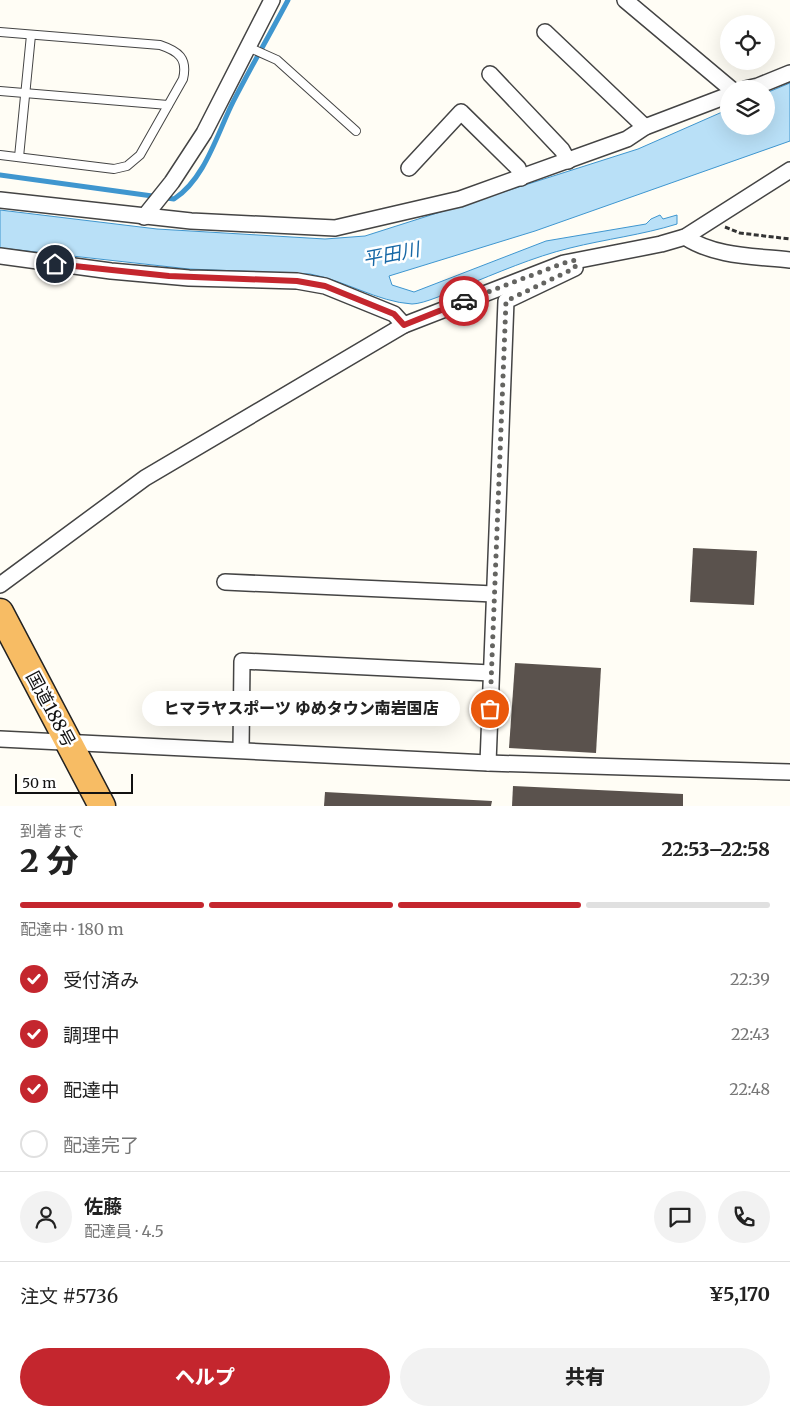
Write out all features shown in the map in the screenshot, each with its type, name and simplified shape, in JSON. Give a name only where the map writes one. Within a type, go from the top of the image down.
[{"type":"highway","name":"国道188号","points":[[0,612],[102,806]]},
{"type":"street","points":[[144,217],[172,182],[204,133],[251,48],[272,0]]},
{"type":"street","points":[[625,0],[720,80]]},
{"type":"street","points":[[544,32],[645,127]]},
{"type":"street","points":[[773,80],[790,73]]},
{"type":"street","points":[[490,74],[562,150],[568,161]]},
{"type":"street","points":[[0,200],[144,217],[315,229],[335,228],[460,199],[627,140],[645,127],[720,98]]},
{"type":"street","points":[[409,168],[461,112],[518,168],[521,178]]},
{"type":"street","points":[[0,585],[145,478],[404,325],[517,280],[576,260],[661,244],[685,236],[790,170]]},
{"type":"street","points":[[685,236],[707,248],[736,254],[790,260]]},
{"type":"street","points":[[0,256],[169,276],[297,281],[325,286],[394,314],[404,325]]},
{"type":"street","points":[[488,763],[506,301],[575,268],[576,260]]},
{"type":"street","points":[[225,582],[494,594]]},
{"type":"street","points":[[241,750],[242,661],[491,673]]},
{"type":"street","points":[[0,739],[488,763],[790,772]]},
{"type":"lane","points":[[0,32],[160,45],[176,51],[184,59],[185,72],[140,155],[127,166],[114,169],[0,155]]},
{"type":"lane","points":[[19,157],[31,35]]},
{"type":"lane","points":[[251,48],[277,60],[356,131]]},
{"type":"lane","points":[[0,91],[168,105]]},
{"type":"path","points":[[717,217],[729,230],[790,239]]},
{"type":"water","name":"平田川","points":[[790,83],[790,141],[535,231],[389,276],[392,285],[414,292],[546,241],[646,224],[651,219],[660,215],[663,219],[677,215],[677,224],[542,256],[423,302],[412,304],[386,299],[310,274],[189,269],[0,248],[0,210],[157,229],[325,239],[365,236],[638,149],[720,113],[720,135],[775,135],[775,89]]},
{"type":"building","points":[[693,548],[757,551],[754,605],[690,602]]},
{"type":"building","points":[[515,663],[601,668],[596,753],[509,748]]},
{"type":"building","points":[[513,786],[683,794],[683,806],[512,806]]},
{"type":"building","points":[[325,792],[492,801],[491,806],[324,806]]},
{"type":"waterway","points":[[0,175],[174,199],[185,190],[202,168],[233,102],[288,0]]},
{"type":"way so far","points":[[464,301],[517,280],[576,260],[575,268],[506,301],[490,709]]},
{"type":"place","name":"ヒマラヤスポーツ ゆめタウン南岩国店","points":[[490,709]]},
{"type":"route","points":[[55,264],[169,276],[297,281],[325,286],[394,314],[404,325],[464,301]]}]
